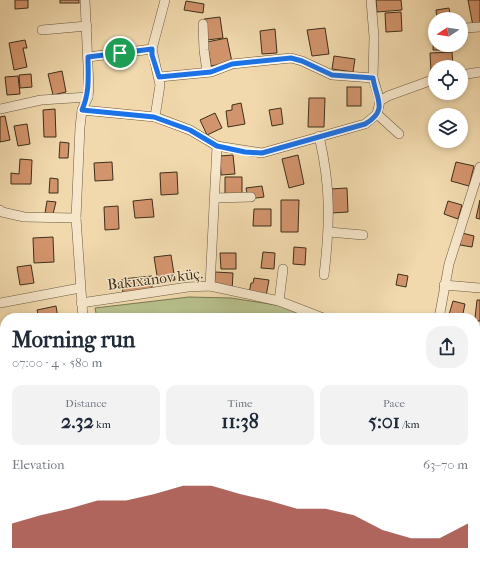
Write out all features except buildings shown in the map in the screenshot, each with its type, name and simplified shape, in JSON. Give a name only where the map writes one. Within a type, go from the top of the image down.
[{"type":"street","points":[[82,313],[76,218],[82,110],[88,97],[88,57],[85,0]]},
{"type":"street","points":[[154,117],[159,77],[152,55],[152,49],[165,0]]},
{"type":"street","points":[[82,110],[154,117],[190,130],[217,146],[245,152],[262,153],[319,136],[344,132],[365,124],[377,114],[380,101],[373,78],[374,37],[371,0]]},
{"type":"street","points":[[203,24],[207,72]]},
{"type":"street","points":[[42,30],[87,26]]},
{"type":"street","points":[[468,28],[480,27]]},
{"type":"street","points":[[88,57],[152,49]]},
{"type":"street","points":[[159,77],[207,72],[232,64],[291,58],[302,61],[332,75],[373,78]]},
{"type":"street","points":[[468,74],[480,72]]},
{"type":"street","points":[[380,101],[388,96],[428,82]]},
{"type":"street","points":[[0,109],[41,100],[88,97]]},
{"type":"street","points":[[377,114],[398,134]]},
{"type":"street","points":[[319,136],[328,183],[329,232],[324,275]]},
{"type":"street","points":[[210,286],[217,146]]},
{"type":"street","points":[[440,313],[444,285],[451,257],[480,167]]},
{"type":"street","points":[[215,198],[251,197]]},
{"type":"street","points":[[0,210],[2,212],[24,217],[76,218]]},
{"type":"street","points":[[329,232],[363,235]]},
{"type":"street","points":[[279,301],[283,269]]},
{"type":"street","points":[[444,285],[480,288]]},
{"type":"street","name":"Bakıxanov küç.","points":[[81,302],[188,287],[210,286],[279,301],[310,313]]},
{"type":"street","points":[[0,303],[80,288]]},
{"type":"green space","points":[[189,297],[231,298],[289,307],[302,313],[96,313],[95,308]]},
{"type":"route","points":[[152,49],[154,63],[159,77],[211,72],[232,64],[258,62],[278,58],[291,58],[302,61],[332,75],[373,78],[374,87],[380,101],[380,108],[371,121],[344,132],[319,136],[262,153],[245,152],[217,146],[190,130],[172,122],[154,117],[82,110],[88,97],[88,57],[120,53],[152,49]]}]
